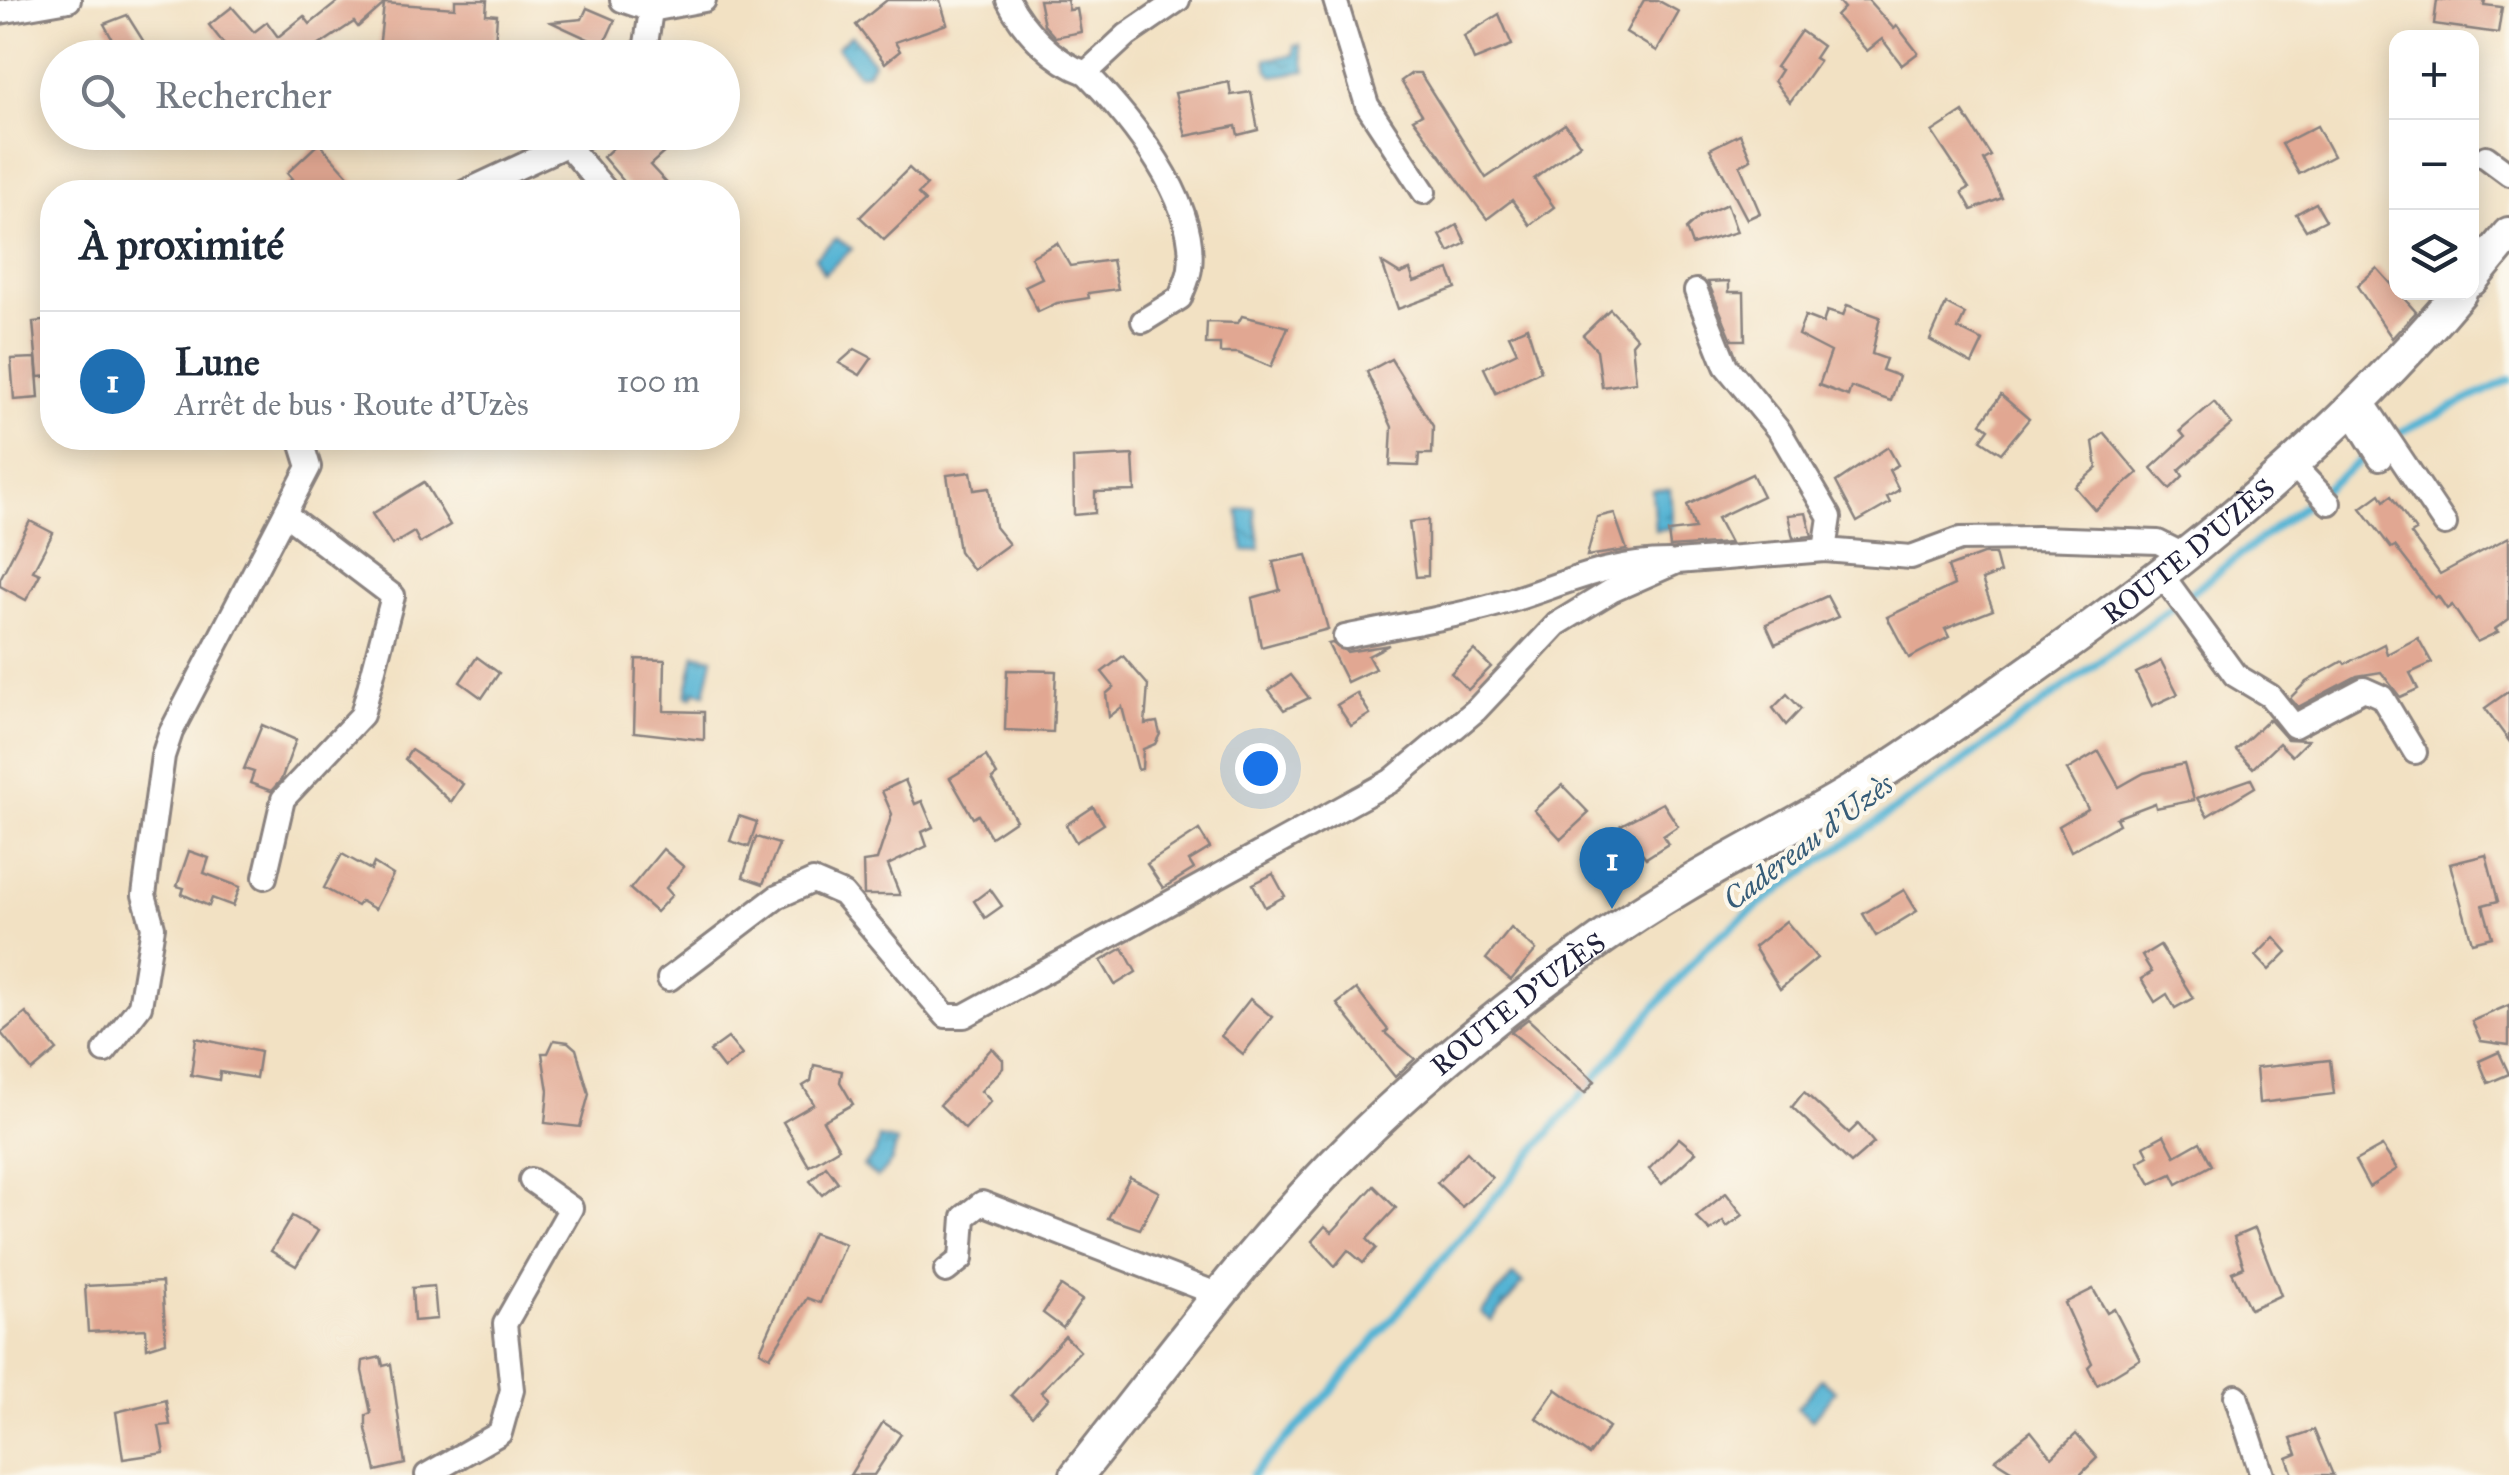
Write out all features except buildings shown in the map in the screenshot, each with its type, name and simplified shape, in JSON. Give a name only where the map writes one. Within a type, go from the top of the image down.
[{"type":"main road","points":[[2479,270],[2509,234]]},
{"type":"main road","name":"ROUTE D'UZÈS","points":[[1077,1475],[1328,1170],[1429,1074],[1604,938],[1903,759],[2173,573],[2300,471],[2372,430],[2455,300]]},
{"type":"street","points":[[0,12],[69,0]]},
{"type":"street","points":[[622,0],[651,10],[704,0]]},
{"type":"street","points":[[1008,0],[1039,42],[1070,68],[1086,73],[1134,122],[1166,178],[1184,229],[1190,268],[1180,298],[1143,321]]},
{"type":"street","points":[[1086,73],[1127,35],[1178,0]]},
{"type":"street","points":[[1336,0],[1367,105],[1424,192]]},
{"type":"street","points":[[647,40],[651,10]]},
{"type":"street","points":[[491,180],[556,150]]},
{"type":"street","points":[[571,150],[597,180]]},
{"type":"street","points":[[2486,158],[2509,174]]},
{"type":"street","points":[[1696,291],[1726,366],[1780,432],[1830,517],[1826,550]]},
{"type":"street","points":[[2372,430],[2446,524]]},
{"type":"street","points":[[106,1050],[140,1006],[154,927],[144,895],[163,756],[308,467],[303,450]]},
{"type":"street","points":[[2300,471],[2329,503]]},
{"type":"street","points":[[265,877],[283,799],[362,715],[392,596],[285,514]]},
{"type":"street","points":[[1345,637],[1511,600],[1584,572],[1636,562],[1826,550],[1911,557],[1960,539],[2158,542],[2190,615],[2235,675],[2270,696],[2294,726],[2364,689],[2382,697],[2414,752]]},
{"type":"street","points":[[669,979],[776,897],[812,881],[843,894],[946,1016],[964,1016],[1391,782],[1476,710],[1557,624],[1611,591],[1678,562]]},
{"type":"street","points":[[427,1475],[500,1433],[512,1390],[505,1324],[571,1208],[531,1180]]},
{"type":"street","points":[[946,1271],[960,1258],[964,1216],[982,1202],[1222,1296]]},
{"type":"street","points":[[2236,1396],[2262,1475]]},
{"type":"water","points":[[852,35],[873,62],[867,73],[858,74],[837,47]]},
{"type":"water","points":[[1300,45],[1306,71],[1273,76],[1268,71],[1266,59],[1294,55],[1294,46]]},
{"type":"water","points":[[836,238],[852,249],[824,274],[815,257]]},
{"type":"water","points":[[1670,489],[1673,528],[1655,530],[1652,490]]},
{"type":"water","points":[[1254,507],[1260,549],[1244,551],[1238,510]]},
{"type":"water","points":[[695,654],[713,658],[705,694],[695,691],[693,697],[686,696]]},
{"type":"water","points":[[879,1138],[897,1142],[892,1161],[877,1178],[863,1166],[875,1154]]},
{"type":"water","points":[[1513,1275],[1523,1283],[1491,1321],[1481,1313]]},
{"type":"water","points":[[1821,1379],[1835,1391],[1812,1420],[1797,1408]]},
{"type":"waterway","name":"Cadereau d'Uzès","points":[[2390,437],[2509,380]]},
{"type":"waterway","name":"Cadereau d'Uzès","points":[[1252,1475],[1322,1402],[1705,948],[2118,647],[2371,452]]},
{"type":"place","name":"Lune","points":[[1612,909]]}]
